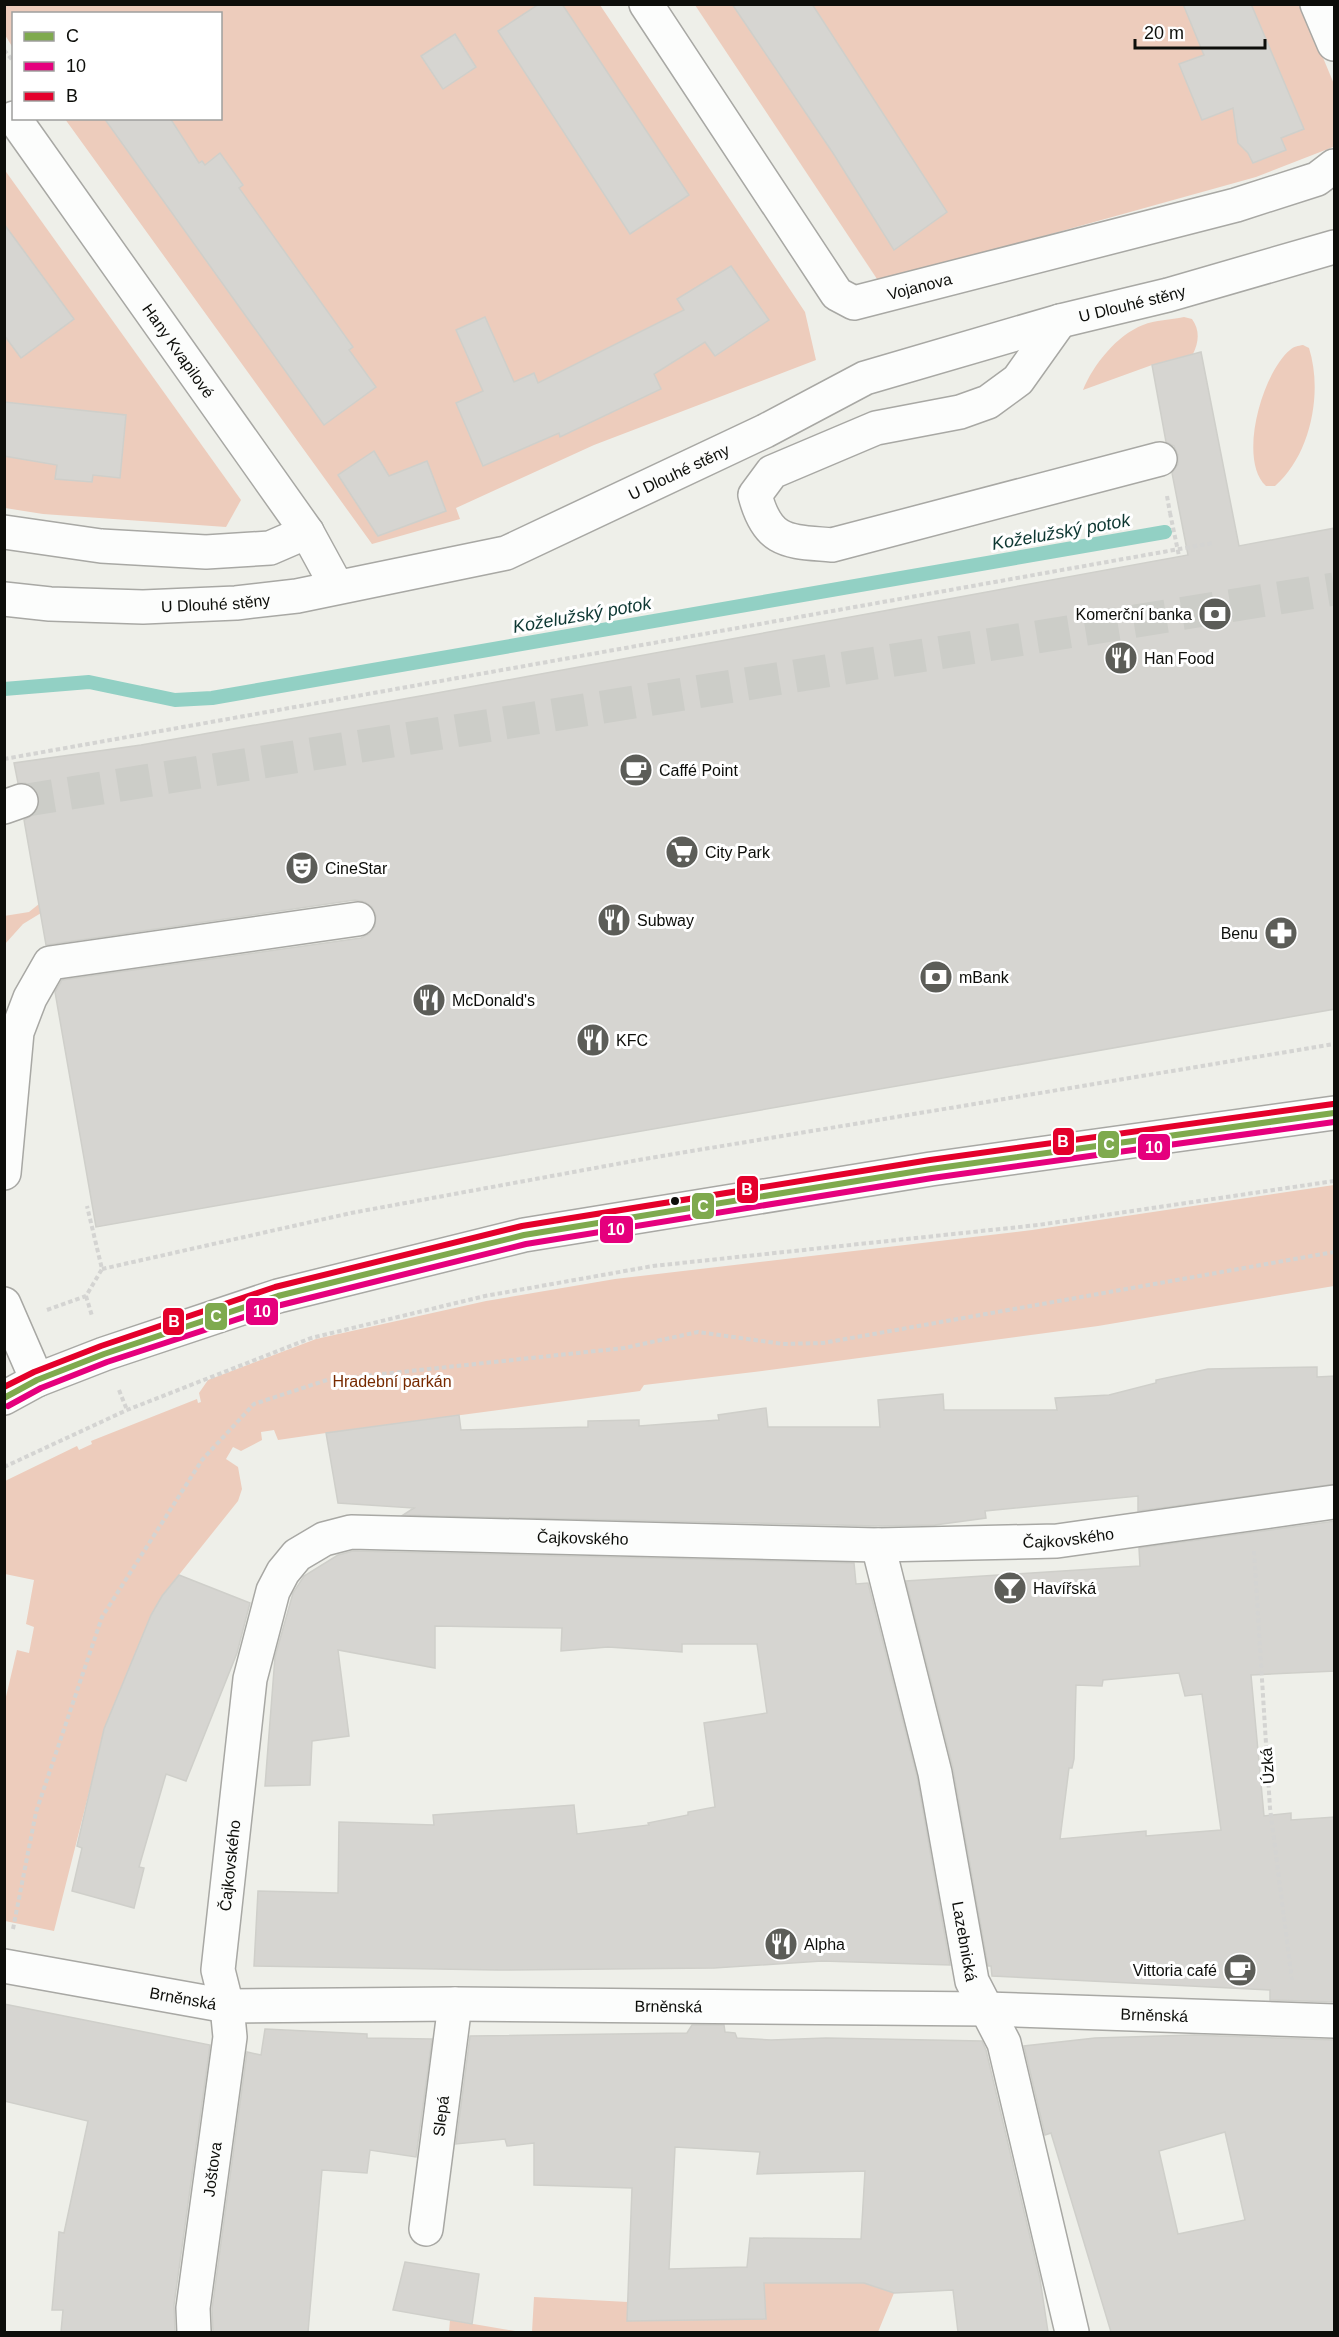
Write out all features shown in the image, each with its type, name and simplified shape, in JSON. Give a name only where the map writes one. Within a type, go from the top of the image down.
[{"type":"street","name":"Vojanova","points":[[646,4],[837,294],[854,303],[1236,205],[1317,179],[1335,166]]},
{"type":"street","points":[[1317,4],[1335,44]]},
{"type":"street","name":"Hany Kvapilové","points":[[15,120],[308,532],[337,587]]},
{"type":"street","name":"U Dlouhé stěny","points":[[4,599],[50,604],[143,607],[246,602],[297,596],[506,553],[765,431],[865,378],[1060,321],[1168,295],[1335,247]]},
{"type":"street","points":[[1060,321],[1018,380],[988,402],[960,412],[876,428],[772,472],[755,495],[760,514],[772,532],[794,542],[832,545],[1160,459]]},
{"type":"street","points":[[4,532],[101,546],[206,552],[270,548],[308,532]]},
{"type":"street","points":[[4,1173],[17,1032],[30,998],[50,963],[358,919]]},
{"type":"street","points":[[4,1398],[37,1380],[136,1343],[278,1296],[524,1235],[932,1169],[1335,1113]]},
{"type":"street","points":[[4,1304],[37,1380]]},
{"type":"street","name":"Čajkovského","points":[[227,2006],[219,1970],[250,1679],[273,1591],[283,1572],[297,1555],[324,1539],[351,1532],[878,1545],[1057,1540],[1335,1502]]},
{"type":"street","name":"Lazebnická","points":[[878,1545],[935,1773],[972,1981],[1004,2043],[1072,2332]]},
{"type":"street","name":"Brněnská","points":[[8,1951],[227,2006],[455,2004],[986,2009],[1335,2022]]},
{"type":"street","name":"Slepá","points":[[426,2229],[455,2004]]},
{"type":"street","name":"Joštova","points":[[194,2332],[193,2308],[230,2037],[227,2006]]},
{"type":"path","points":[[1170,513],[1179,556]]},
{"type":"path","points":[[4,759],[1213,543]]},
{"type":"path","points":[[102,1269],[351,1213],[621,1164],[1335,1044]]},
{"type":"path","points":[[4,1467],[127,1410],[311,1338],[485,1296],[653,1266],[1038,1225],[1335,1180]]},
{"type":"path","points":[[87,1206],[102,1269],[87,1296]]},
{"type":"path","points":[[8,1951],[36,1812],[102,1617],[202,1460],[254,1404],[327,1380],[624,1348],[698,1332],[783,1344],[823,1343],[1335,1252]]},
{"type":"path","name":"Úzká","points":[[1251,1512],[1270,1808],[1298,2019]]},
{"type":"green space","points":[[4,5],[600,5],[805,312],[816,360],[594,445],[456,508],[460,519],[372,544],[66,120],[222,120],[222,12],[12,12],[12,46],[5,35]]},
{"type":"green space","points":[[695,5],[1301,5],[1334,84],[1334,144],[1333,147],[1256,177],[879,282]]},
{"type":"green space","points":[[4,169],[241,500],[226,527],[43,514],[5,508]]},
{"type":"green space","points":[[1184,317],[1192,319],[1196,327],[1197,341],[1193,354],[1152,365],[1083,390],[1100,361],[1124,336],[1148,323]]},
{"type":"green space","points":[[1303,345],[1309,348],[1315,384],[1311,422],[1297,458],[1287,473],[1275,486],[1266,486],[1258,473],[1254,456],[1257,416],[1263,396],[1280,361],[1296,346]]},
{"type":"green space","points":[[39,904],[41,913],[23,924],[5,944],[4,916],[29,912]]},
{"type":"green space","name":"Hradební parkán","points":[[1334,1185],[1334,1286],[1098,1326],[644,1385],[640,1391],[278,1440],[274,1430],[261,1432],[262,1440],[241,1451],[233,1447],[226,1459],[238,1467],[242,1489],[238,1501],[162,1596],[151,1615],[101,1745],[54,1931],[5,1921],[5,1701],[17,1650],[29,1653],[34,1627],[26,1624],[34,1580],[5,1574],[5,1481],[77,1446],[79,1450],[92,1444],[91,1441],[197,1399],[198,1403],[201,1402],[199,1393],[208,1380],[316,1339],[486,1301],[615,1279],[1032,1230]]},
{"type":"green space","points":[[764,2283],[864,2283],[894,2293],[878,2332],[532,2332],[534,2297],[628,2302],[628,2321],[766,2319]]},
{"type":"green space","points":[[450,2320],[521,2332],[449,2332]]},
{"type":"building","points":[[539,4],[562,4],[689,195],[630,234],[498,31]]},
{"type":"building","points":[[732,4],[812,4],[947,212],[894,250],[833,153]]},
{"type":"building","points":[[1183,4],[1251,4],[1304,129],[1281,138],[1286,150],[1253,163],[1248,153],[1238,143],[1233,108],[1202,120],[1179,64],[1204,55]]},
{"type":"building","points":[[455,34],[476,67],[443,89],[421,56]]},
{"type":"building","points":[[105,120],[171,120],[199,163],[202,161],[205,165],[220,153],[243,185],[239,188],[353,347],[349,350],[376,387],[324,425]]},
{"type":"building","points":[[4,224],[74,319],[21,358],[4,335]]},
{"type":"building","points":[[731,266],[769,320],[715,356],[705,342],[654,374],[661,389],[560,437],[559,433],[483,466],[456,403],[483,391],[456,330],[485,317],[514,382],[534,373],[538,383],[684,310],[677,299]]},
{"type":"building","name":"City Park","points":[[1201,352],[1239,546],[1335,528],[1335,1009],[96,1227],[55,992],[62,980],[361,938],[369,934],[375,926],[376,916],[372,907],[365,902],[355,900],[46,945],[24,820],[36,813],[39,795],[33,786],[18,783],[14,763],[141,745],[426,695],[1188,555],[1172,473],[1178,464],[1178,455],[1174,446],[1166,442],[1152,365]]},
{"type":"building","points":[[4,402],[126,415],[120,478],[93,475],[92,482],[55,479],[57,465],[4,456]]},
{"type":"building","points":[[374,451],[389,476],[427,461],[446,511],[378,536],[338,475]]},
{"type":"building","points":[[1317,1367],[1317,1377],[1335,1376],[1335,1484],[1138,1511],[1138,1496],[985,1511],[986,1518],[935,1525],[878,1526],[403,1515],[414,1508],[338,1503],[326,1433],[459,1415],[461,1430],[588,1427],[588,1421],[639,1420],[639,1426],[719,1420],[718,1415],[766,1408],[768,1427],[880,1427],[878,1400],[943,1394],[944,1410],[1057,1410],[1055,1398],[1109,1395],[1156,1383],[1156,1380],[1208,1369]]},
{"type":"building","points":[[1335,1521],[1335,1671],[1251,1675],[1264,1816],[1291,1813],[1291,1820],[1335,1817],[1335,2002],[1270,2000],[1270,1990],[992,1976],[991,1966],[988,1966],[953,1768],[906,1581],[1140,1566],[1139,1548]],"holes":[[[1179,1673],[1185,1696],[1202,1694],[1221,1830],[1146,1836],[1146,1831],[1060,1839],[1069,1768],[1072,1768],[1074,1759],[1076,1685],[1102,1686],[1103,1680]]]},
{"type":"building","points":[[353,1551],[854,1563],[856,1584],[868,1583],[917,1777],[950,1965],[822,1961],[714,1968],[498,1970],[254,1966],[258,1891],[338,1893],[339,1822],[434,1825],[433,1815],[574,1805],[577,1834],[649,1825],[648,1823],[688,1815],[688,1812],[715,1807],[704,1723],[767,1713],[757,1644],[682,1644],[682,1652],[608,1647],[561,1651],[562,1628],[435,1626],[435,1668],[338,1650],[349,1736],[312,1741],[310,1785],[265,1786],[275,1657],[293,1593],[304,1576],[338,1555]]},
{"type":"building","points":[[179,1575],[250,1603],[237,1653],[186,1781],[166,1774],[139,1867],[144,1868],[134,1908],[72,1891],[82,1848],[77,1846],[104,1729],[151,1615],[162,1596]]},
{"type":"building","points":[[4,2004],[210,2045],[174,2305],[175,2332],[61,2332],[63,2310],[52,2310],[59,2232],[64,2233],[88,2121],[4,2101]]},
{"type":"building","points":[[692,2025],[724,2025],[725,2032],[735,2033],[737,2038],[982,2041],[1040,2279],[1048,2332],[958,2332],[953,2290],[894,2293],[864,2283],[764,2283],[766,2319],[627,2321],[632,2188],[534,2185],[534,2143],[507,2146],[505,2139],[456,2144],[470,2036],[687,2033]],"holes":[[[675,2147],[760,2152],[757,2174],[865,2171],[861,2239],[750,2238],[747,2267],[669,2269]]]},
{"type":"building","points":[[265,2029],[367,2034],[367,2038],[432,2039],[416,2157],[370,2150],[367,2173],[322,2170],[308,2332],[213,2332],[212,2309],[247,2052],[261,2055]]},
{"type":"building","points":[[1194,2035],[1335,2040],[1335,2332],[1111,2332],[1051,2133],[1045,2135],[1024,2046],[1095,2038]],"holes":[[[1225,2132],[1245,2220],[1178,2234],[1159,2151]]]},
{"type":"building","points":[[405,2262],[479,2274],[472,2324],[393,2310]]},
{"type":"waterway","name":"Koželužský potok","points":[[4,689],[89,682],[175,700],[212,698],[1165,532]]},
{"type":"tunnel","points":[[21,801],[1334,589]]},
{"type":"transit line","name":"B","points":[[4,1387],[34,1372],[101,1346],[275,1287],[522,1226],[930,1160],[1333,1104]]},
{"type":"transit line","name":"C","points":[[4,1398],[37,1380],[104,1354],[278,1296],[524,1235],[931,1169],[1334,1113]]},
{"type":"transit line","name":"10","points":[[8,1406],[41,1388],[107,1362],[281,1305],[526,1244],[932,1178],[1334,1122]]},
{"type":"place","name":"Komerční banka","points":[[1215,614]]},
{"type":"place","name":"Han Food","points":[[1121,658]]},
{"type":"place","name":"Caffé Point","points":[[636,770]]},
{"type":"place","name":"City Park","points":[[682,852]]},
{"type":"place","name":"CineStar","points":[[302,868]]},
{"type":"place","name":"Subway","points":[[614,920]]},
{"type":"place","name":"Benu","points":[[1281,933]]},
{"type":"place","name":"mBank","points":[[936,977]]},
{"type":"place","name":"McDonald's","points":[[429,1000]]},
{"type":"place","name":"KFC","points":[[593,1040]]},
{"type":"place","name":"Havířská","points":[[1010,1588]]},
{"type":"place","name":"Alpha","points":[[781,1944]]},
{"type":"place","name":"Vittoria café","points":[[1240,1970]]}]
